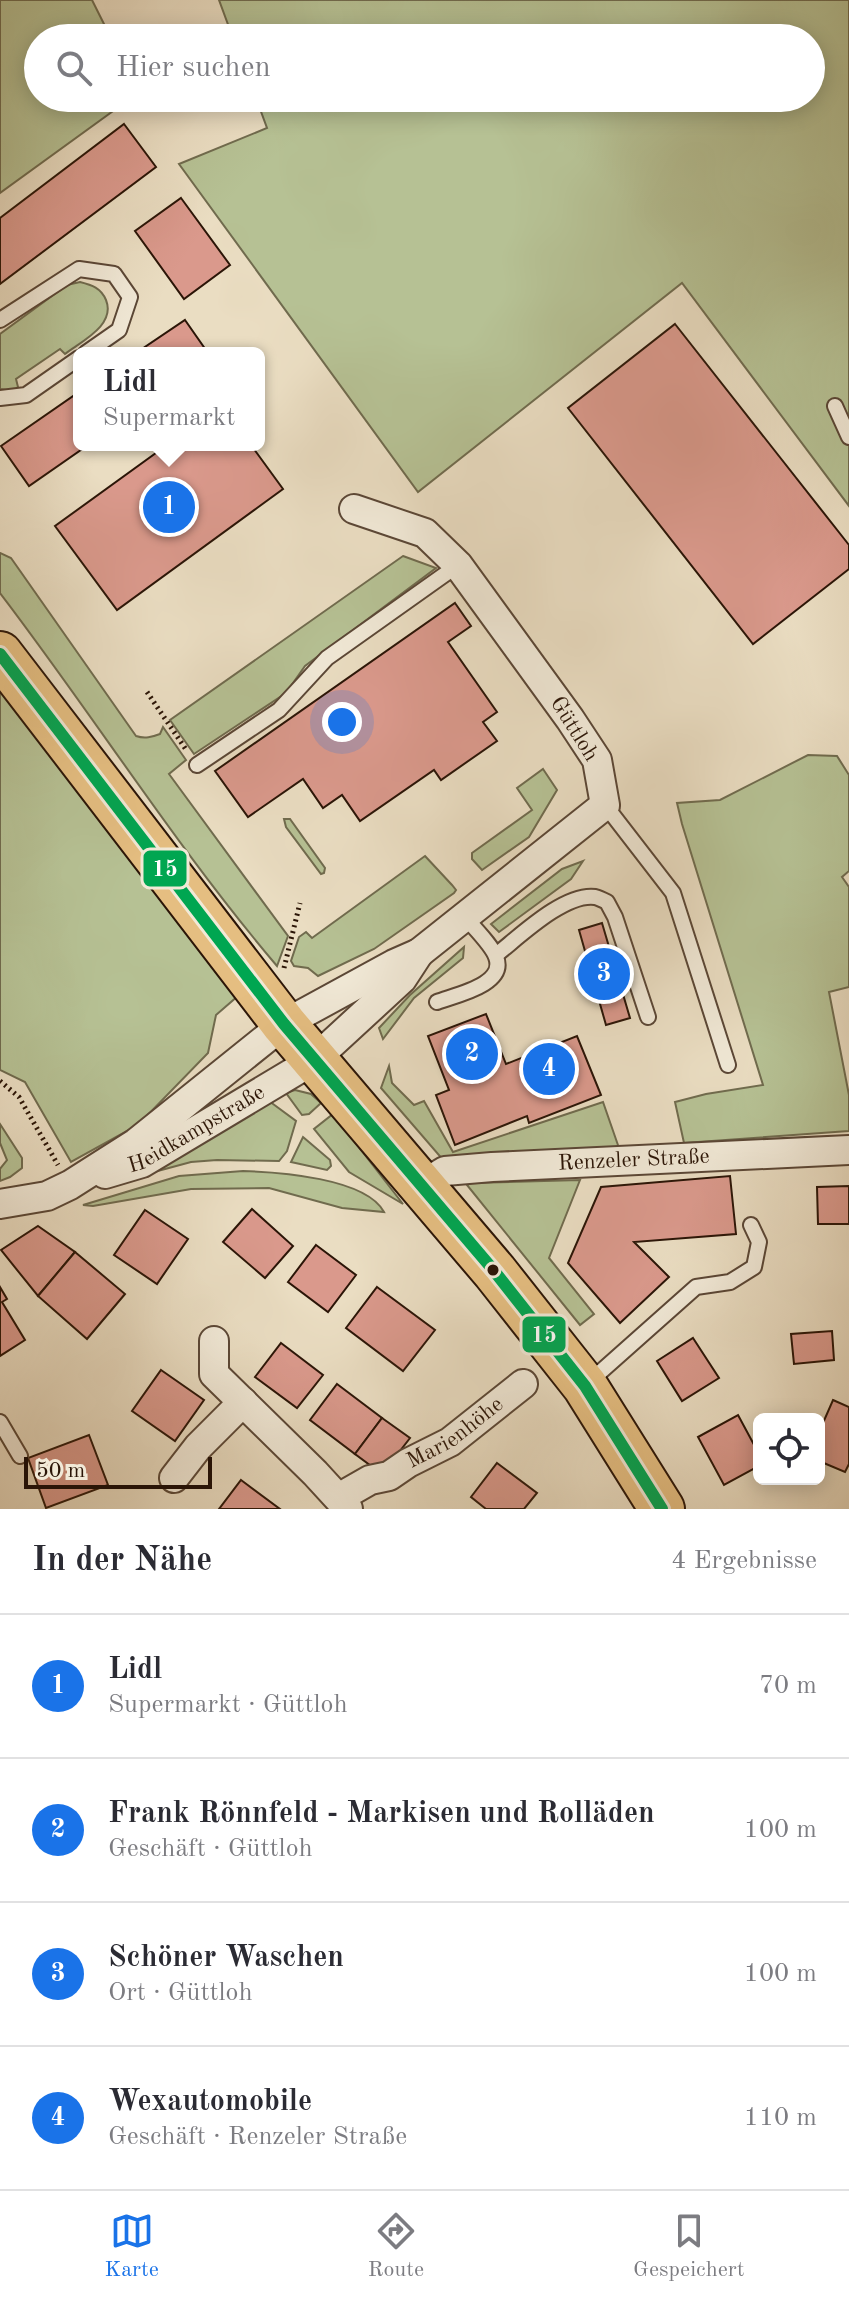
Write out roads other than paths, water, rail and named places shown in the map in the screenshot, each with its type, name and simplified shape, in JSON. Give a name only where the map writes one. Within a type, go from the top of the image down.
[{"type":"main road","points":[[0,654],[284,1024],[495,1272],[585,1386],[662,1509]]},
{"type":"street","name":"Güttloh","points":[[354,509],[425,533],[458,565],[597,760],[605,805]]},
{"type":"street","points":[[284,1024],[419,953],[605,805]]},
{"type":"street","points":[[314,1060],[402,979],[419,953]]},
{"type":"street","name":"Heidkampstraße","points":[[0,1204],[47,1196],[70,1185],[136,1143],[284,1024]]},
{"type":"street","name":"Heidkampstraße","points":[[70,1185],[142,1163],[314,1060]]},
{"type":"street","name":"Renzeler Straße","points":[[422,1185],[445,1171],[492,1167],[849,1150]]},
{"type":"street","name":"Marienhöhe","points":[[214,1341],[214,1374],[345,1505],[349,1492],[370,1480],[389,1476],[450,1442],[523,1384]]},
{"type":"street","points":[[174,1478],[198,1447],[243,1402]]},
{"type":"lane","points":[[0,320],[79,269],[114,274],[130,297],[119,330],[95,347]]},
{"type":"lane","points":[[0,398],[26,395],[73,362]]},
{"type":"lane","points":[[835,406],[849,437]]},
{"type":"lane","points":[[197,765],[279,710],[327,658],[458,565]]},
{"type":"lane","points":[[605,805],[673,893],[728,1065]]},
{"type":"lane","points":[[496,955],[546,916],[571,901],[594,897],[607,902],[615,917],[648,1017]]},
{"type":"lane","points":[[437,1002],[488,983],[496,973],[496,955],[465,917]]},
{"type":"lane","points":[[585,1386],[696,1287],[730,1282],[754,1267],[759,1242],[751,1225]]},
{"type":"lane","points":[[0,1422],[20,1456]]},
{"type":"place","name":"Lidl","points":[[169,507]]},
{"type":"place","name":"Schöner Waschen","points":[[604,974]]},
{"type":"place","name":"Frank Rönnfeld - Markisen und Rolläden","points":[[472,1054]]},
{"type":"place","name":"Wexautomobile","points":[[549,1069]]}]
